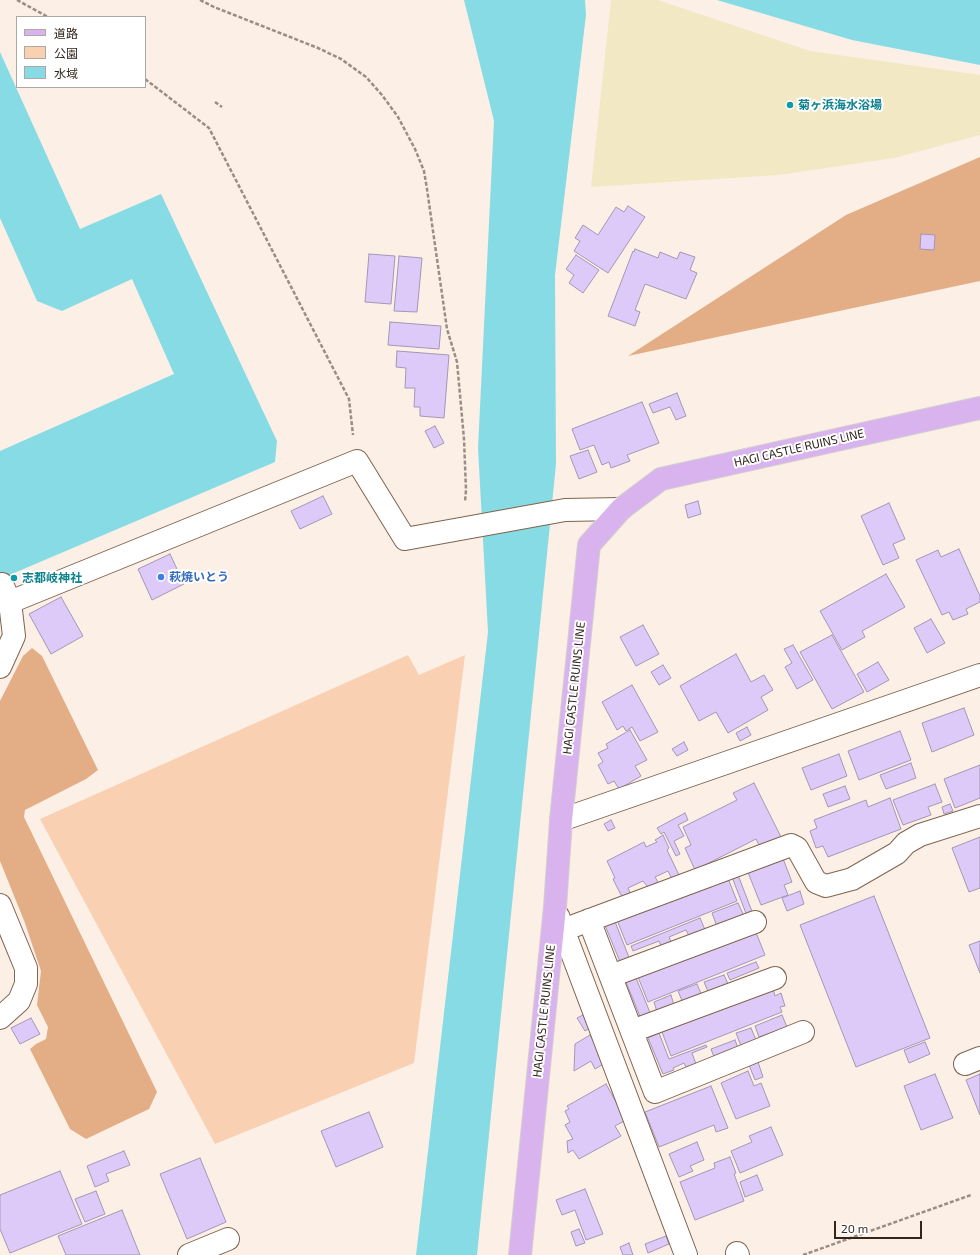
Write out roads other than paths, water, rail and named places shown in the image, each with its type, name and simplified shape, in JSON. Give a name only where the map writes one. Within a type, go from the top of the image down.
[{"type":"main road","name":"HAGI CASTLE RUINS LINE","points":[[520,1255],[561,820],[590,545],[620,509],[662,479],[980,408]]},
{"type":"street","points":[[0,667],[14,636],[6,593],[357,461],[405,539],[565,510],[620,509]]},
{"type":"street","points":[[561,820],[980,676]]},
{"type":"street","points":[[563,930],[791,845],[797,848],[816,882],[826,886],[852,879],[897,853],[906,843],[920,835],[980,816]]},
{"type":"street","points":[[0,905],[26,968],[26,984],[19,1001],[0,1018]]},
{"type":"street","points":[[554,907],[686,1255]]},
{"type":"street","points":[[589,920],[655,1092],[803,1032]]},
{"type":"street","points":[[611,976],[755,922]]},
{"type":"street","points":[[632,1031],[775,978]]},
{"type":"street","points":[[189,1255],[228,1239]]},
{"type":"water","points":[[464,0],[585,0],[586,15],[555,275],[556,464],[477,1255],[416,1255],[488,632],[478,448],[494,121]]},
{"type":"water","points":[[717,0],[980,0],[980,65],[852,40]]},
{"type":"water","points":[[0,52],[80,229],[161,194],[277,441],[275,462],[0,579],[0,451],[174,374],[132,279],[62,311],[37,301],[0,218]]},
{"type":"place","name":"菊ヶ浜海水浴場","points":[[790,105]]},
{"type":"place","name":"萩焼いとう","points":[[161,577]]},
{"type":"place","name":"志都岐神社","points":[[14,578]]}]
